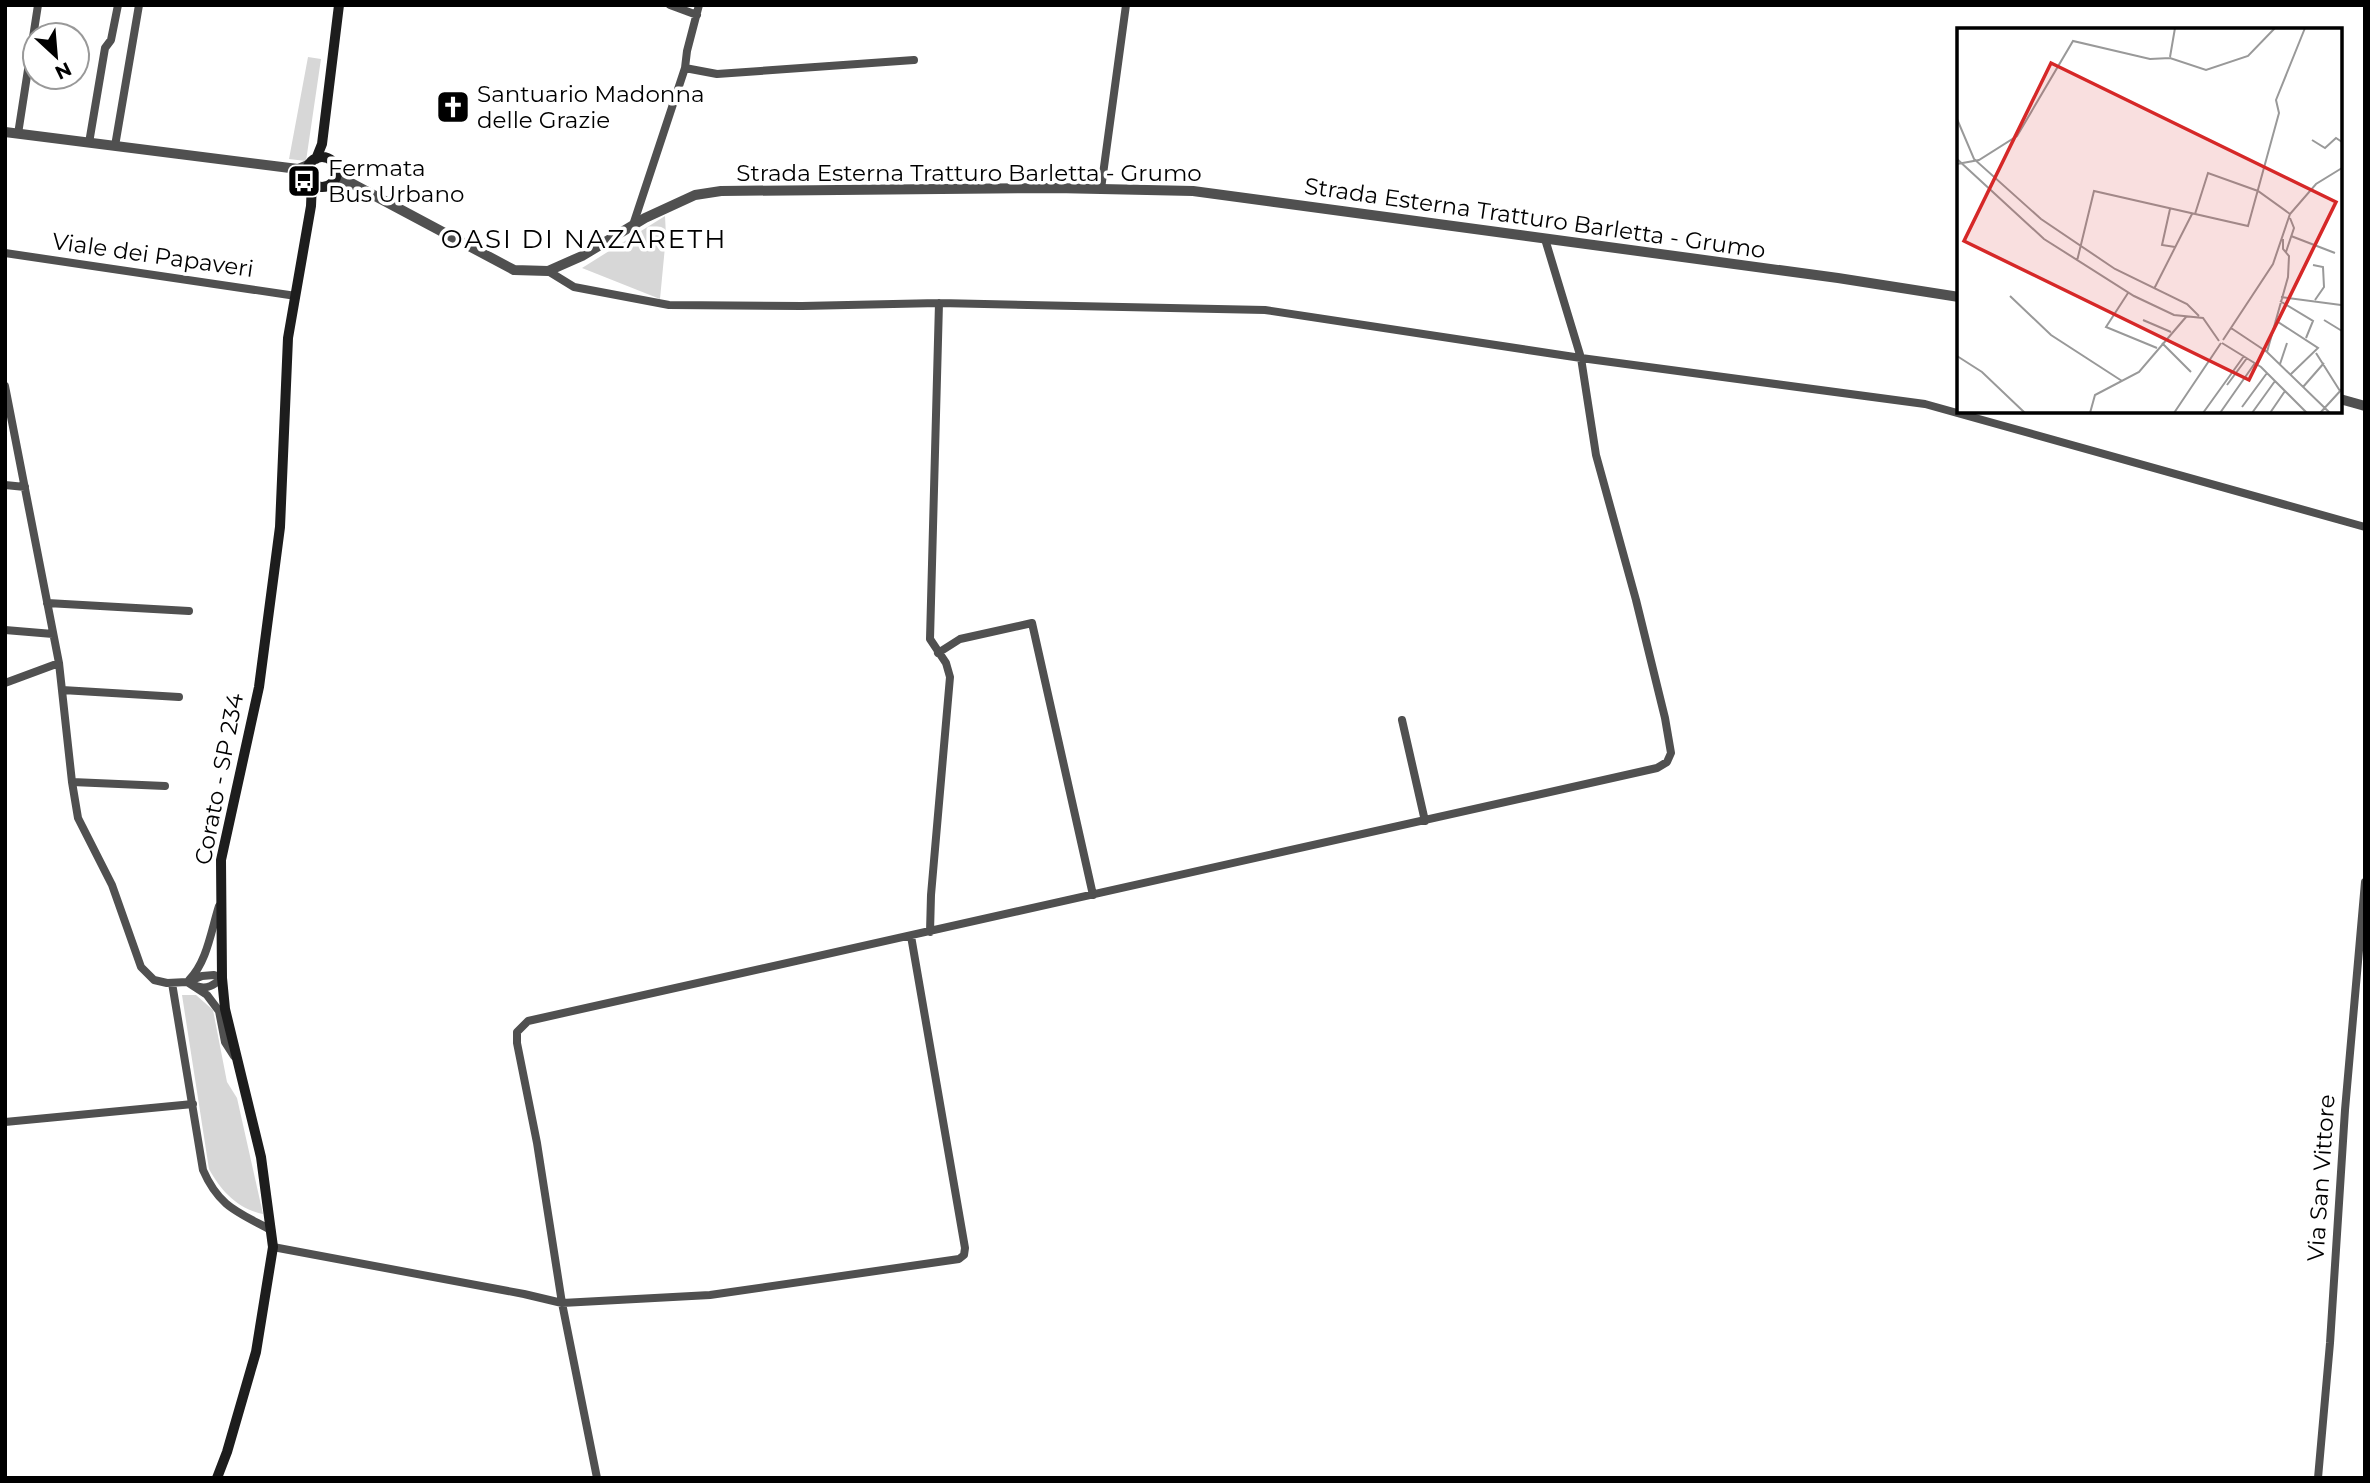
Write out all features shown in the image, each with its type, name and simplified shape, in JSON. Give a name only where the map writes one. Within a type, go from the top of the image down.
[{"type":"main road","name":"Corato - SP 234","points":[[217,1478],[256,1352],[273,1247],[261,1157],[225,1009],[222,978],[221,860],[259,687],[280,527],[288,338],[311,206],[311,170],[322,144],[339,5]]},
{"type":"main road","points":[[322,144],[333,163],[311,170],[318,186],[329,185]]},
{"type":"main road","name":"Corato - SP 234","points":[[311,206],[337,176],[333,163]]},
{"type":"street","points":[[18,134],[38,5]]},
{"type":"street","points":[[89,143],[105,48],[111,40],[118,5]]},
{"type":"street","points":[[115,146],[139,5]]},
{"type":"street","points":[[633,225],[685,68],[698,10],[670,5]]},
{"type":"street","points":[[1101,189],[1126,5]]},
{"type":"street","points":[[685,68],[717,74],[914,60]]},
{"type":"street","points":[[5,132],[311,170]]},
{"type":"street","name":"Strada Esterna Tratturo Barletta - Grumo","points":[[333,163],[349,182],[514,270],[548,271],[582,256],[633,225],[695,195],[720,191],[1101,189],[1193,191],[1839,278],[1957,297]]},
{"type":"street","points":[[329,185],[349,182]]},
{"type":"street","points":[[597,1478],[562,1303],[537,1143],[517,1043],[517,1032],[528,1021],[1379,829],[1425,821],[1657,768],[1667,762],[1671,753],[1665,718],[1596,455],[1581,358],[1545,239]]},
{"type":"street","name":"Viale dei Papaveri","points":[[5,253],[296,296]]},
{"type":"street","points":[[548,271],[575,287],[669,305],[939,303],[1265,310],[1581,358],[1925,404],[1957,413]]},
{"type":"street","points":[[930,932],[942,751],[950,677],[946,663],[930,639],[939,303]]},
{"type":"street","points":[[5,386],[59,663],[78,818],[112,885],[141,967],[154,980],[172,983],[187,982],[202,976],[214,975],[222,978]]},
{"type":"street","points":[[2342,400],[2365,406]]},
{"type":"street","points":[[1957,413],[2365,527]]},
{"type":"street","points":[[5,485],[25,487]]},
{"type":"street","points":[[47,603],[189,611]]},
{"type":"street","points":[[938,653],[960,639],[1032,623],[1093,895]]},
{"type":"street","points":[[5,630],[53,634]]},
{"type":"street","points":[[5,683],[59,663]]},
{"type":"street","points":[[62,690],[179,697]]},
{"type":"street","points":[[1402,720],[1425,821]]},
{"type":"street","points":[[72,782],[165,786]]},
{"type":"street","name":"Via San Vittore","points":[[2318,1478],[2344,1110],[2365,882]]},
{"type":"street","points":[[187,982],[198,971],[204,959],[221,900]]},
{"type":"street","points":[[273,1247],[562,1303],[710,1295],[959,1259],[964,1255],[965,1248],[911,936]]},
{"type":"street","points":[[187,982],[207,995],[219,1011],[225,1042],[236,1059]]},
{"type":"street","points":[[172,983],[203,1170],[212,1190],[233,1209],[271,1230]]},
{"type":"street","points":[[5,1122],[193,1104]]},
{"type":"shaded area","points":[[308,57],[321,59],[306,161],[289,159]]},
{"type":"shaded area","points":[[665,216],[666,236],[660,299],[582,268]]},
{"type":"shaded area","points":[[182,995],[196,995],[213,1010],[227,1082],[237,1098],[263,1214],[246,1208],[231,1198],[209,1169]]},
{"type":"place","name":"Santuario Madonna delle Grazie","points":[[453,107]]},
{"type":"place","name":"Fermata Bus Urbano","points":[[304,181]]},
{"type":"district","name":"OASI DI NAZARETH","points":[[584,239]]}]
